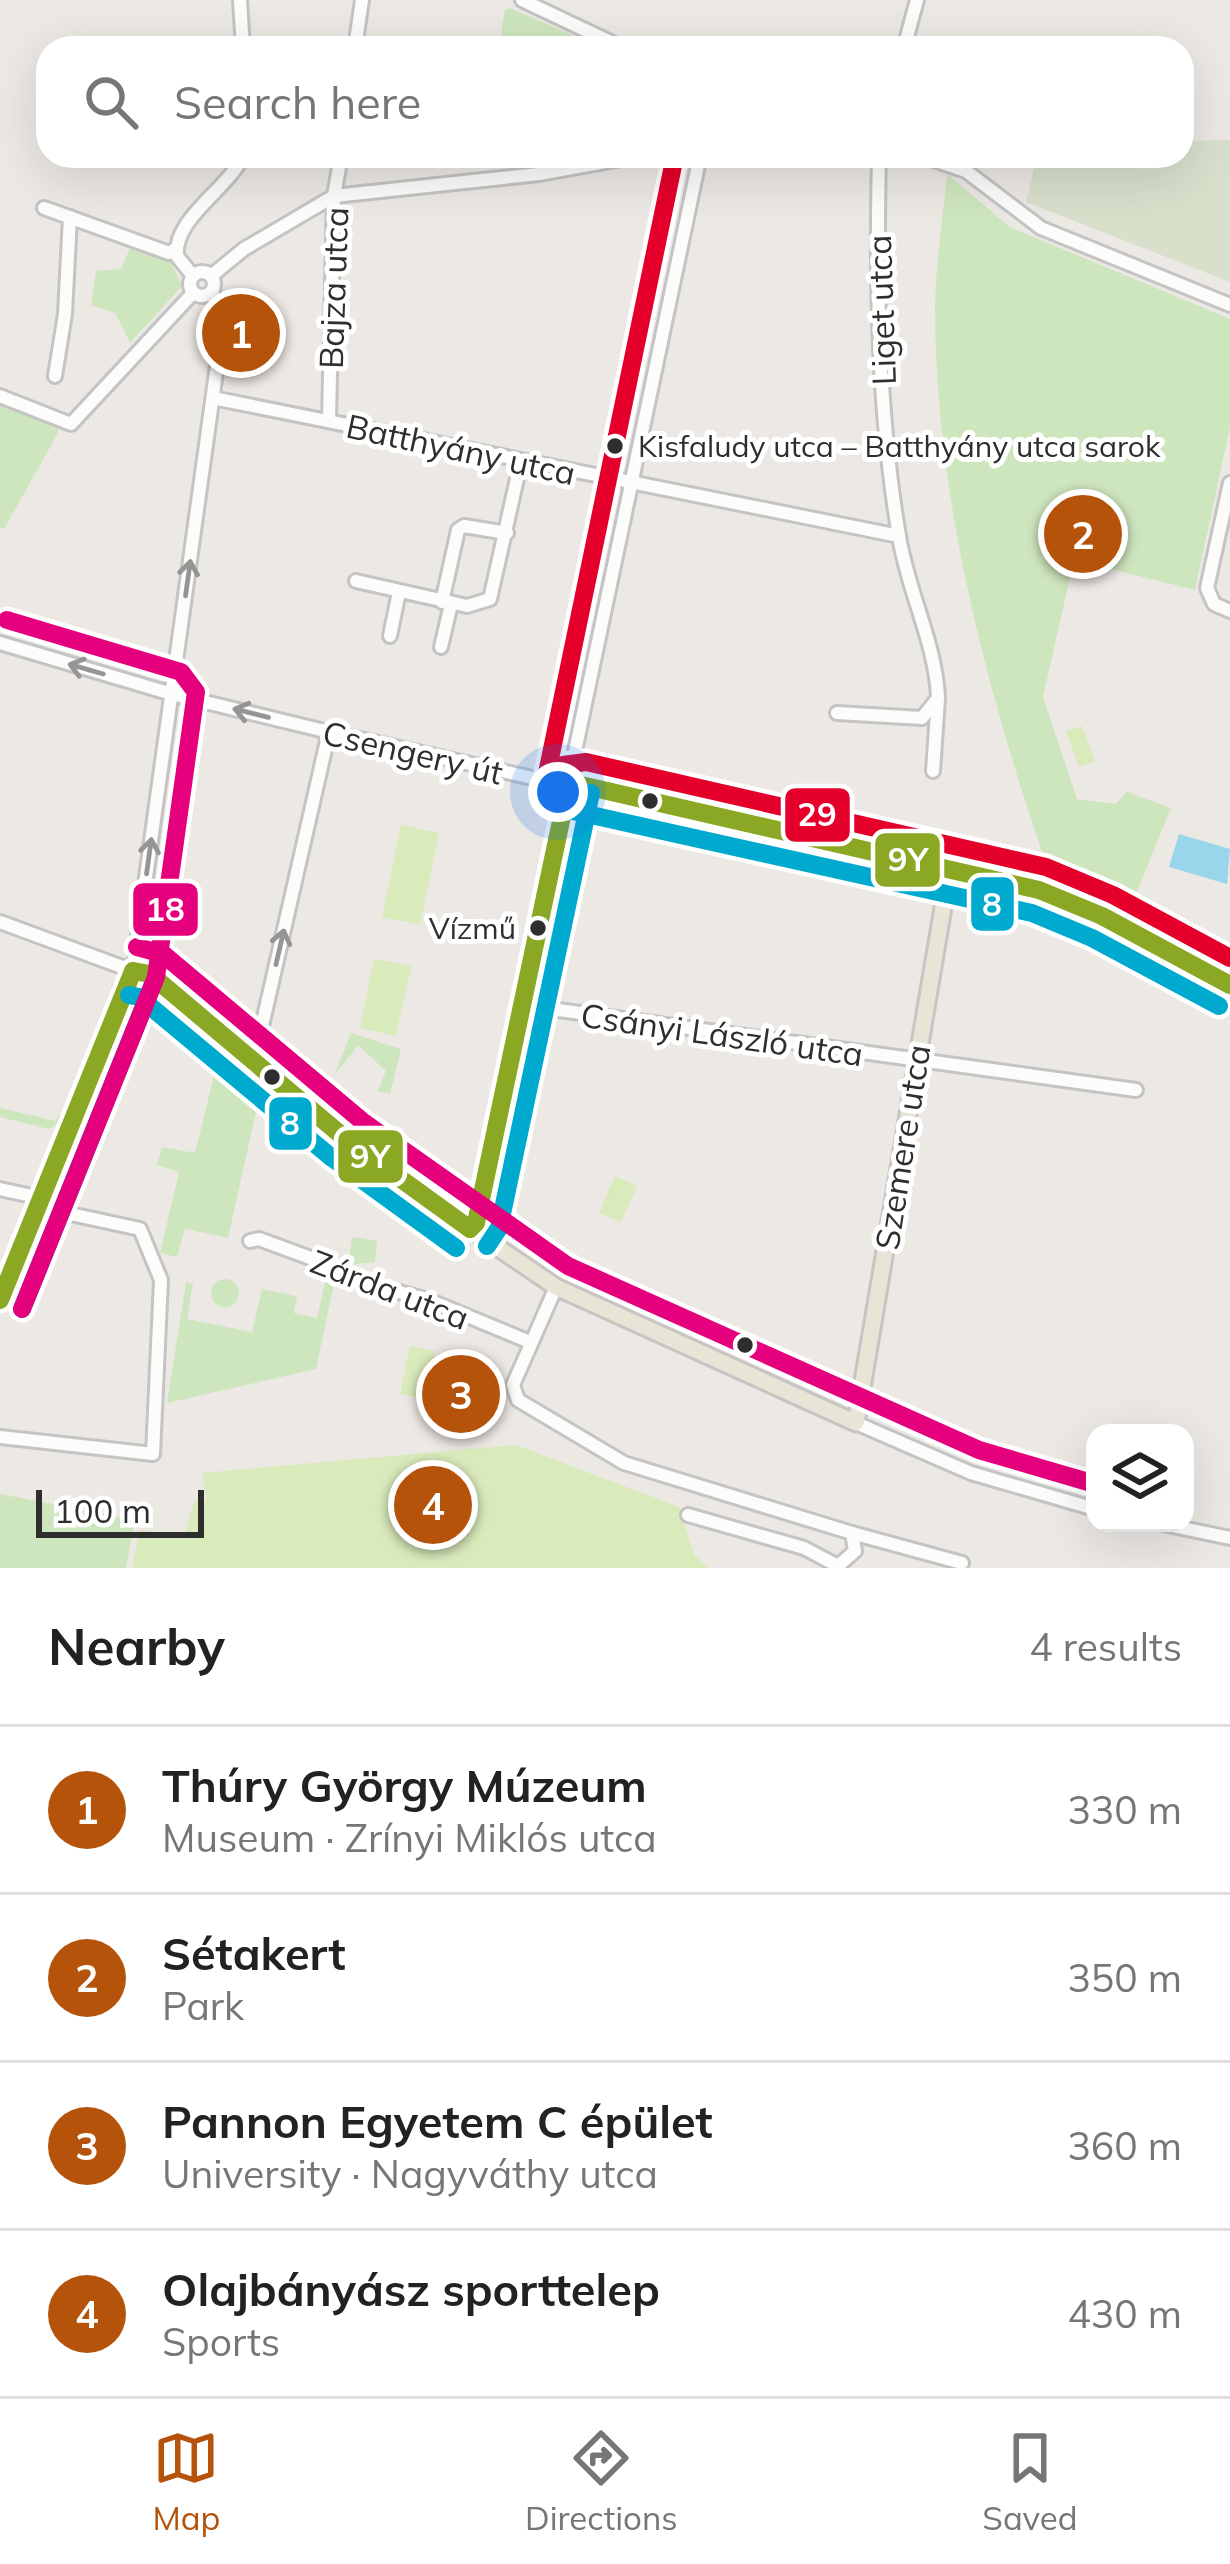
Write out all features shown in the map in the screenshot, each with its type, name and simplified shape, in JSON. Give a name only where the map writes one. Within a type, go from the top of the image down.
[{"type":"main road","name":"Csengery út","points":[[949,872],[1000,878],[1076,903],[1230,985]]},
{"type":"main road","name":"Szemere utca","points":[[856,1423],[949,872]]},
{"type":"main road","points":[[0,1300],[122,987],[134,971],[150,974],[347,1140],[556,1287],[856,1423]]},
{"type":"street","points":[[240,0],[242,36]]},
{"type":"street","points":[[358,36],[362,0]]},
{"type":"street","points":[[522,0],[598,36]]},
{"type":"street","points":[[907,36],[917,0]]},
{"type":"street","points":[[0,396],[71,424],[193,293],[193,275],[176,249],[179,236],[236,168]]},
{"type":"street","name":"Bajza utca","points":[[329,421],[334,196],[339,168]]},
{"type":"street","points":[[193,293],[205,296],[244,248],[334,196],[568,168]]},
{"type":"street","points":[[470,1229],[476,1223],[697,168]]},
{"type":"street","name":"Liget utca","points":[[879,168],[884,386],[898,536]]},
{"type":"street","points":[[960,168],[1041,228],[1230,305]]},
{"type":"street","points":[[44,208],[169,253],[176,249]]},
{"type":"street","points":[[55,376],[70,217]]},
{"type":"street","points":[[193,275],[212,283]]},
{"type":"street","points":[[0,922],[134,971],[224,322],[212,283]]},
{"type":"street","name":"Batthyány utca","points":[[213,398],[898,536]]},
{"type":"street","points":[[356,581],[446,603],[477,606],[490,599],[521,461]]},
{"type":"street","points":[[1230,484],[1207,588],[1210,600],[1230,611]]},
{"type":"street","points":[[441,646],[458,530],[464,526],[507,533]]},
{"type":"street","points":[[898,536],[938,698],[933,771]]},
{"type":"street","points":[[390,636],[399,592]]},
{"type":"street","name":"Csengery út","points":[[0,643],[172,694],[329,732],[568,788],[581,785],[949,872]]},
{"type":"street","points":[[837,713],[922,718],[938,698]]},
{"type":"street","points":[[254,1060],[329,732]]},
{"type":"street","name":"Csányi László utca","points":[[522,1005],[1136,1090]]},
{"type":"street","points":[[0,1189],[140,1229],[161,1280],[153,1454],[0,1437]]},
{"type":"street","name":"Zárda utca","points":[[250,1241],[259,1239],[312,1258],[339,1275],[431,1301],[530,1342]]},
{"type":"street","points":[[556,1287],[513,1392],[535,1412],[623,1463],[962,1562]]},
{"type":"street","points":[[856,1423],[987,1479],[1086,1506]]},
{"type":"street","points":[[688,1514],[804,1548],[838,1566],[853,1556],[852,1533]]},
{"type":"street","points":[[1194,1530],[1230,1538]]},
{"type":"green space","points":[[510,8],[574,36],[501,36],[505,10]]},
{"type":"green space","points":[[1230,140],[1230,282],[1026,202],[1034,168],[1194,168],[1194,141]]},
{"type":"green space","points":[[947,174],[1010,227],[1230,319],[1230,427],[1195,590],[1074,560],[1043,697],[1077,799],[1115,804],[1127,792],[1171,808],[1125,921],[1053,885],[1008,745],[971,603],[956,531],[938,385],[935,294]]},
{"type":"green space","points":[[130,248],[171,262],[182,286],[130,343],[115,313],[91,305],[96,271],[121,269]]},
{"type":"green space","points":[[0,402],[57,425],[58,433],[4,529],[0,528]]},
{"type":"green space","points":[[1082,726],[1095,761],[1079,767],[1066,731]]},
{"type":"green space","points":[[401,825],[439,833],[420,925],[382,917]]},
{"type":"green space","points":[[374,959],[411,966],[396,1036],[360,1028]]},
{"type":"green space","points":[[351,1033],[401,1049],[390,1094],[378,1091],[386,1071],[358,1045],[334,1076]]},
{"type":"green space","points":[[221,1047],[263,1080],[228,1238],[185,1229],[177,1257],[160,1253],[179,1172],[157,1165],[162,1147],[195,1153]]},
{"type":"green space","points":[[0,1108],[56,1121],[59,1113],[62,1122],[49,1129],[0,1117]]},
{"type":"green space","points":[[615,1176],[637,1186],[621,1222],[599,1213]]},
{"type":"green space","points":[[352,1237],[377,1241],[375,1262],[348,1265]]},
{"type":"green space","points":[[225,1279],[235,1283],[239,1293],[235,1303],[225,1307],[215,1303],[211,1293],[215,1283]]},
{"type":"green space","points":[[186,1282],[193,1283],[187,1319],[252,1332],[262,1289],[297,1296],[294,1313],[317,1318],[325,1282],[334,1284],[316,1369],[167,1403]]},
{"type":"green space","points":[[410,1346],[435,1351],[425,1399],[400,1394]]},
{"type":"green space","points":[[516,1445],[679,1507],[694,1554],[708,1568],[132,1568],[140,1530],[184,1537],[194,1501],[207,1501],[202,1473]]},
{"type":"green space","points":[[0,1494],[135,1520],[126,1568],[0,1568]]},
{"type":"water","points":[[1179,834],[1230,849],[1227,884],[1169,867]]},
{"type":"transit line","name":"29","points":[[545,783],[673,168]]},
{"type":"transit line","name":"18","points":[[7,620],[181,672],[196,692],[156,977],[22,1309]]},
{"type":"transit line","name":"29","points":[[563,765],[586,762],[1046,867],[1113,895],[1230,958]]},
{"type":"transit line","name":"9Y","points":[[568,788],[581,785],[1039,890],[1102,916],[1230,985]]},
{"type":"transit line","name":"9Y","points":[[470,1229],[476,1223],[568,788]]},
{"type":"transit line","name":"8","points":[[487,1246],[499,1228],[591,793]]},
{"type":"transit line","name":"8","points":[[573,811],[1032,913],[1092,938],[1219,1006]]},
{"type":"transit line","name":"18","points":[[137,947],[163,954],[362,1121],[568,1266],[979,1450],[1086,1481]]},
{"type":"transit line","name":"9Y","points":[[133,971],[150,974],[347,1140],[470,1229]]},
{"type":"transit line","name":"9Y","points":[[0,1300],[133,971]]},
{"type":"transit line","name":"8","points":[[22,1309],[153,984]]},
{"type":"transit line","name":"8","points":[[129,995],[139,997],[332,1158],[456,1248]]},
{"type":"place","name":"Thúry György Múzeum","points":[[241,333]]},
{"type":"place","name":"Kisfaludy utca – Batthyány utca sarok","points":[[615,446]]},
{"type":"place","name":"Sétakert","points":[[1083,534]]},
{"type":"place","name":"Vízmű","points":[[538,928]]},
{"type":"place","name":"Pannon Egyetem C épület","points":[[461,1394]]},
{"type":"place","name":"Olajbányász sporttelep","points":[[433,1505]]}]
